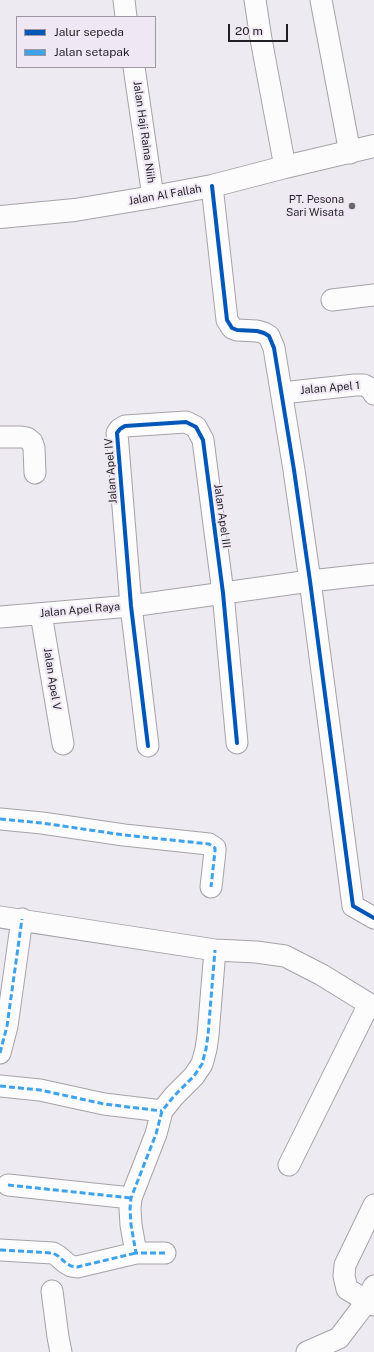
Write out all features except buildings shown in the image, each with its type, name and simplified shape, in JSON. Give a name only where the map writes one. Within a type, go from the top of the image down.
[{"type":"street","points":[[124,0],[126,16]]},
{"type":"street","points":[[255,0],[285,167]]},
{"type":"street","points":[[321,0],[350,153]]},
{"type":"street","name":"Jalan Haji Raina Niih","points":[[134,68],[153,197]]},
{"type":"street","name":"Jalan Al Fallah","points":[[0,217],[75,210],[212,186],[374,146]]},
{"type":"street","points":[[212,186],[227,320],[232,328],[237,330],[258,331],[264,333],[269,336],[274,348],[310,582],[353,906],[374,918]]},
{"type":"street","points":[[332,300],[374,294]]},
{"type":"street","name":"Jalan Apel 1","points":[[282,393],[364,385],[371,389],[374,394]]},
{"type":"street","name":"Jalan Apel IV","points":[[148,746],[131,606],[117,434],[120,429],[125,426],[186,422],[196,427],[203,440]]},
{"type":"street","points":[[0,437],[21,437],[27,438],[32,442],[34,448],[35,473]]},
{"type":"street","name":"Jalan Apel III","points":[[203,440],[223,593],[237,743]]},
{"type":"street","name":"Jalan Apel Raya","points":[[0,617],[131,606],[374,574]]},
{"type":"street","name":"Jalan Apel V","points":[[41,614],[62,744]]},
{"type":"street","points":[[0,819],[209,844],[215,848],[211,887]]},
{"type":"street","points":[[0,916],[215,950],[256,952],[285,956],[322,975],[371,1005],[289,1165]]},
{"type":"street","points":[[0,1054],[3,1025],[22,919]]},
{"type":"street","points":[[136,1253],[131,1217],[131,1198],[156,1134],[162,1112],[174,1096],[194,1076],[202,1064],[208,1035],[215,950]]},
{"type":"street","points":[[0,1086],[40,1090],[104,1104],[162,1112]]},
{"type":"street","points":[[8,1185],[131,1198]]},
{"type":"street","points":[[307,1352],[341,1345],[365,1296],[344,1276],[345,1265],[374,1205]]},
{"type":"street","points":[[0,1250],[53,1253],[71,1266],[77,1267],[136,1253],[165,1253]]},
{"type":"street","points":[[52,1291],[61,1352]]},
{"type":"marked path","points":[[0,819],[209,844],[215,848],[211,887]]},
{"type":"marked path","points":[[0,1053],[7,1026],[22,919]]},
{"type":"marked path","points":[[165,1253],[136,1253],[131,1225],[131,1198],[156,1134],[162,1111],[174,1096],[194,1076],[202,1064],[208,1035],[215,950]]},
{"type":"marked path","points":[[0,1086],[40,1090],[104,1104],[162,1111]]},
{"type":"marked path","points":[[8,1185],[131,1198]]},
{"type":"marked path","points":[[0,1250],[53,1253],[71,1266],[77,1267],[136,1253]]},
{"type":"cycle path","points":[[212,186],[227,320],[232,328],[237,330],[257,331],[264,333],[269,336],[274,348],[310,581],[353,906],[374,918]]},
{"type":"cycle path","points":[[148,746],[131,606],[117,433],[125,426],[186,422],[196,427],[203,440],[223,593],[237,743]]},
{"type":"place","name":"PT. Pesona Sari Wisata","points":[[352,206]]}]
